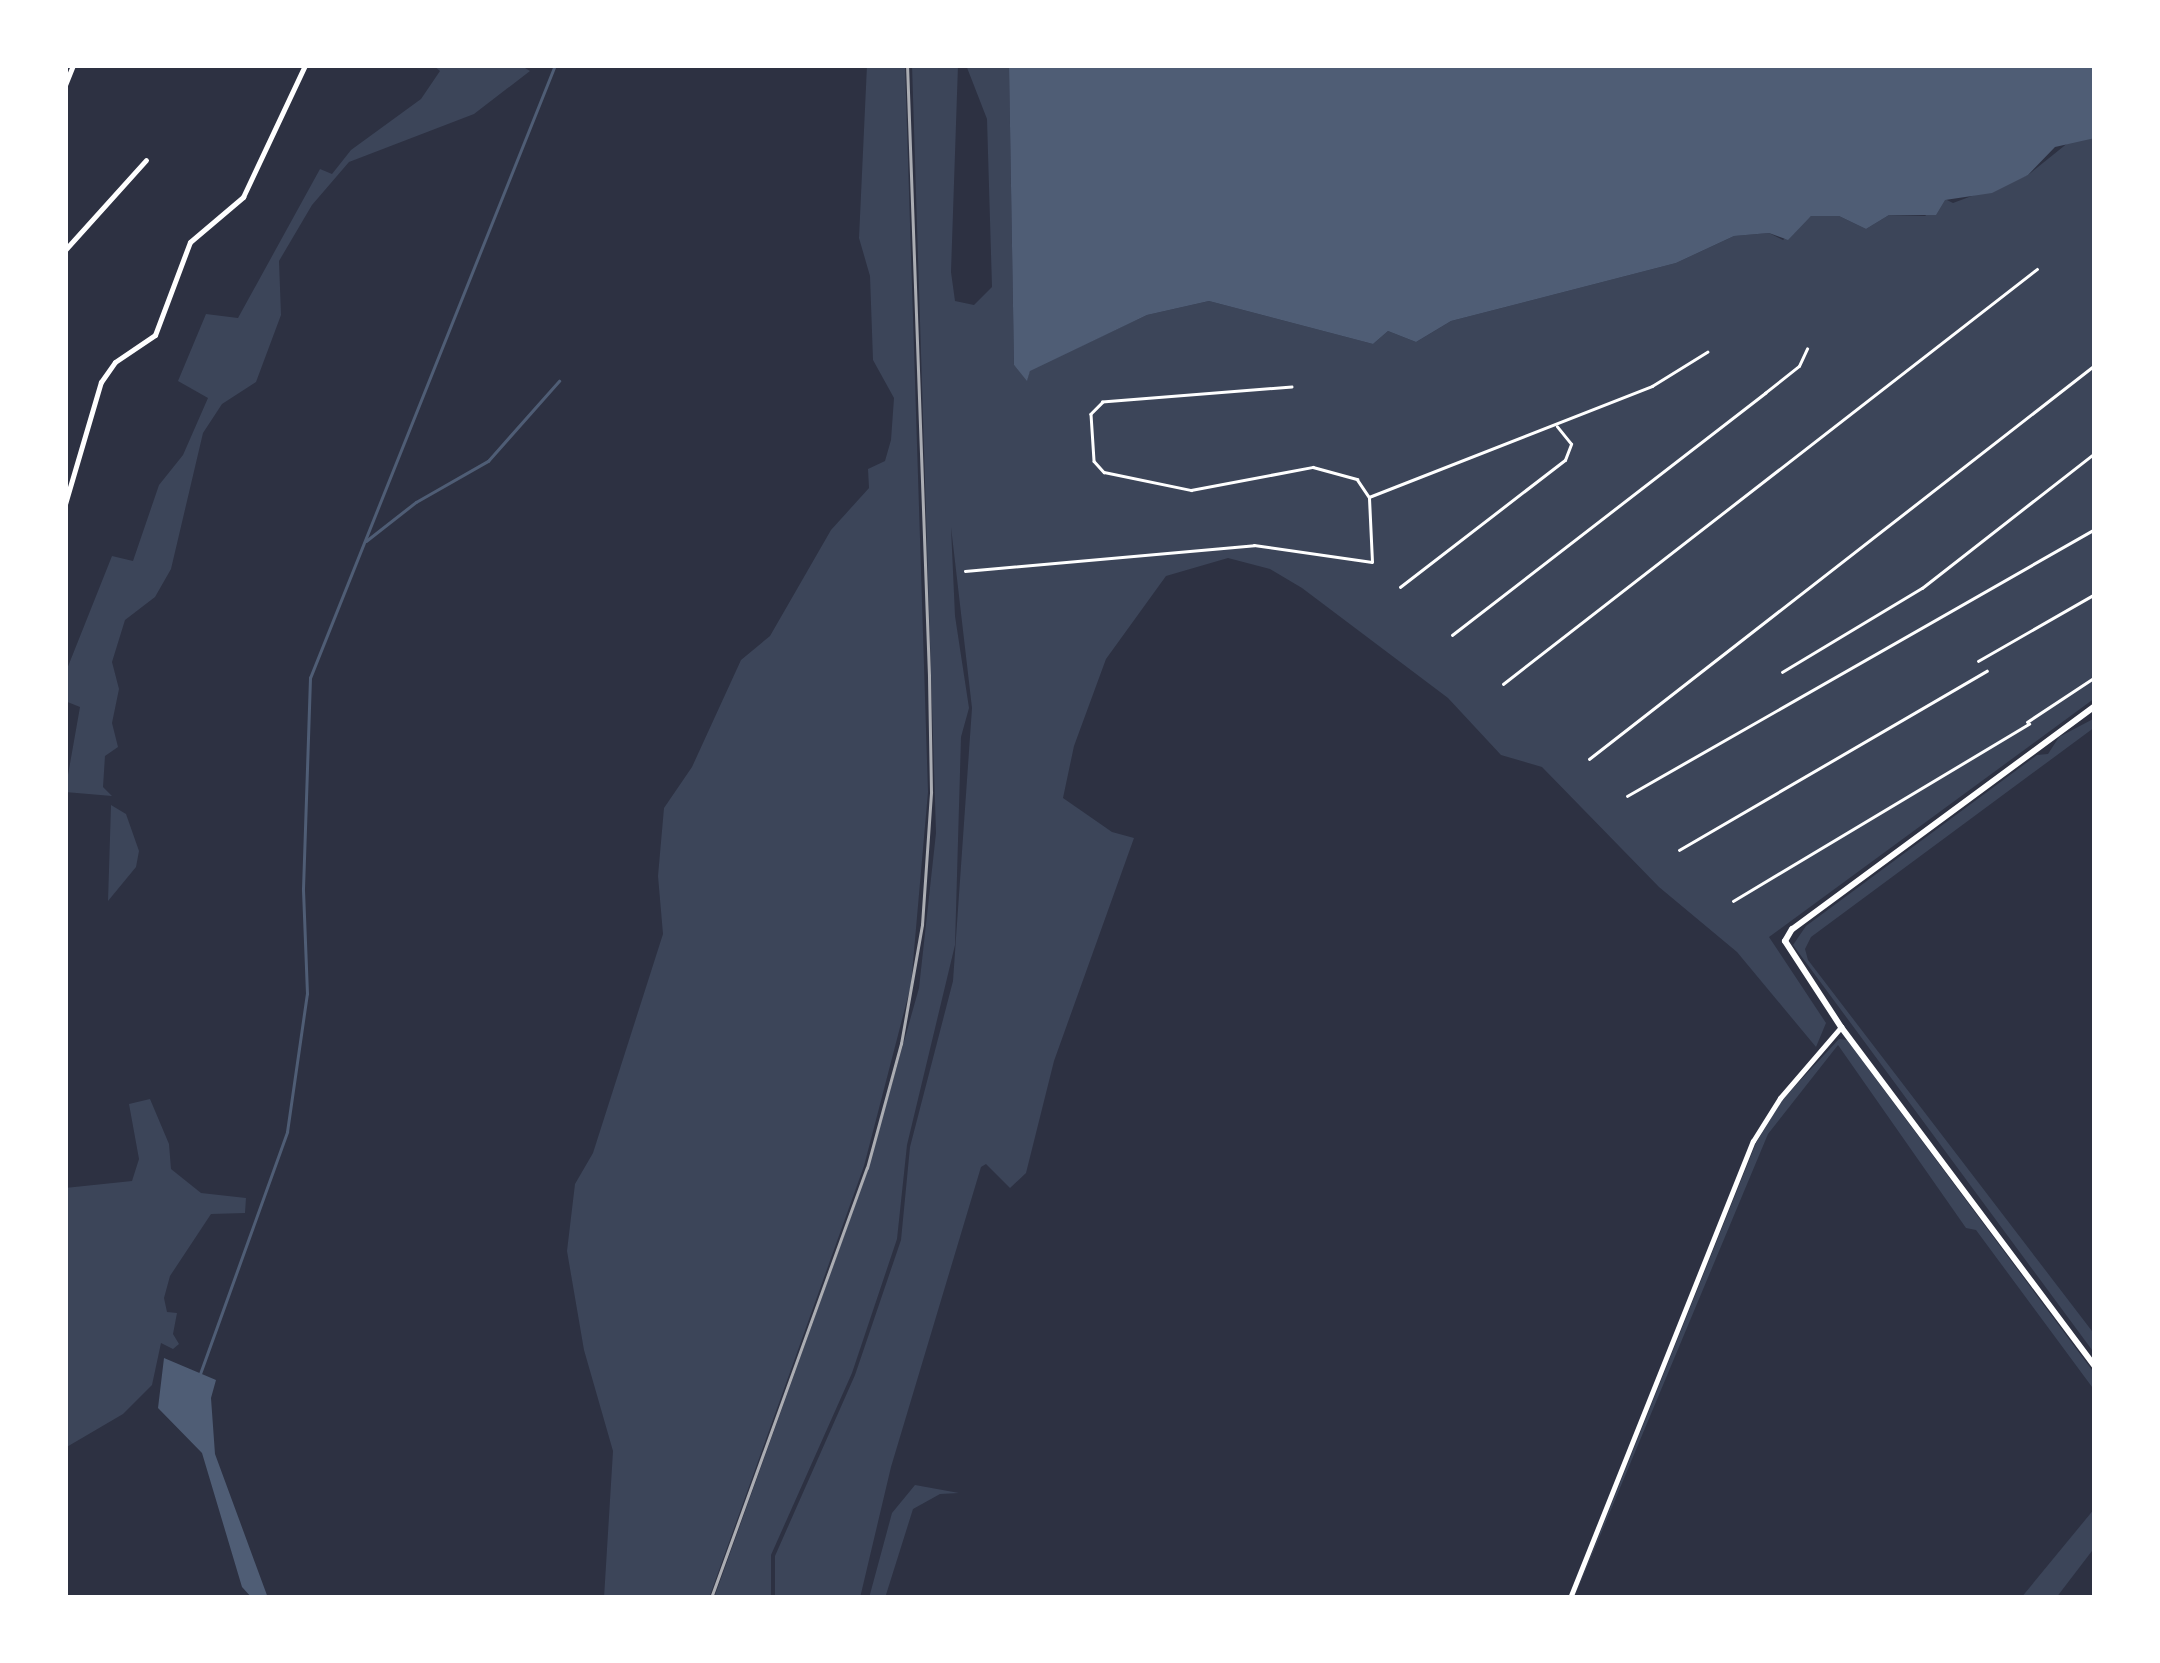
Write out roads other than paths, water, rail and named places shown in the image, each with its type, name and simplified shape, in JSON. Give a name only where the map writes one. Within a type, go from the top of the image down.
[{"type":"street","points":[[65,85],[73,65]]},
{"type":"street","points":[[65,504],[101,382],[115,362],[155,334],[190,242],[242,197],[305,65]]},
{"type":"street","points":[[65,250],[146,160]]},
{"type":"street","points":[[2095,706],[1787,935],[1786,952],[2095,1367]]},
{"type":"street","points":[[1570,1598],[1753,1141],[1780,1098],[1841,1027]]},
{"type":"lane","points":[[1503,684],[2037,269]]},
{"type":"lane","points":[[1452,636],[1776,384],[1808,349]]},
{"type":"lane","points":[[1369,498],[1652,386],[1708,352]]},
{"type":"lane","points":[[1589,759],[2095,365]]},
{"type":"lane","points":[[965,571],[1264,544],[1372,562],[1369,498],[1356,479],[1313,467],[1191,490],[1104,472],[1094,461],[1091,414],[1103,402],[1292,387]]},
{"type":"lane","points":[[1400,588],[1565,460],[1571,444],[1554,424]]},
{"type":"lane","points":[[1782,672],[1922,588],[2095,453]]},
{"type":"lane","points":[[1627,796],[2095,528]]},
{"type":"lane","points":[[1978,660],[2095,594]]},
{"type":"lane","points":[[1678,850],[1987,670]]},
{"type":"lane","points":[[1733,901],[2028,723],[2095,676]]},
{"type":"waterway","points":[[200,1374],[287,1132],[307,994],[303,889],[310,678],[555,65]]},
{"type":"waterway","points":[[366,541],[416,502],[488,461],[559,381]]},
{"type":"railway","points":[[711,1598],[867,1168],[901,1044],[922,925],[931,792],[929,676],[907,65]]}]
